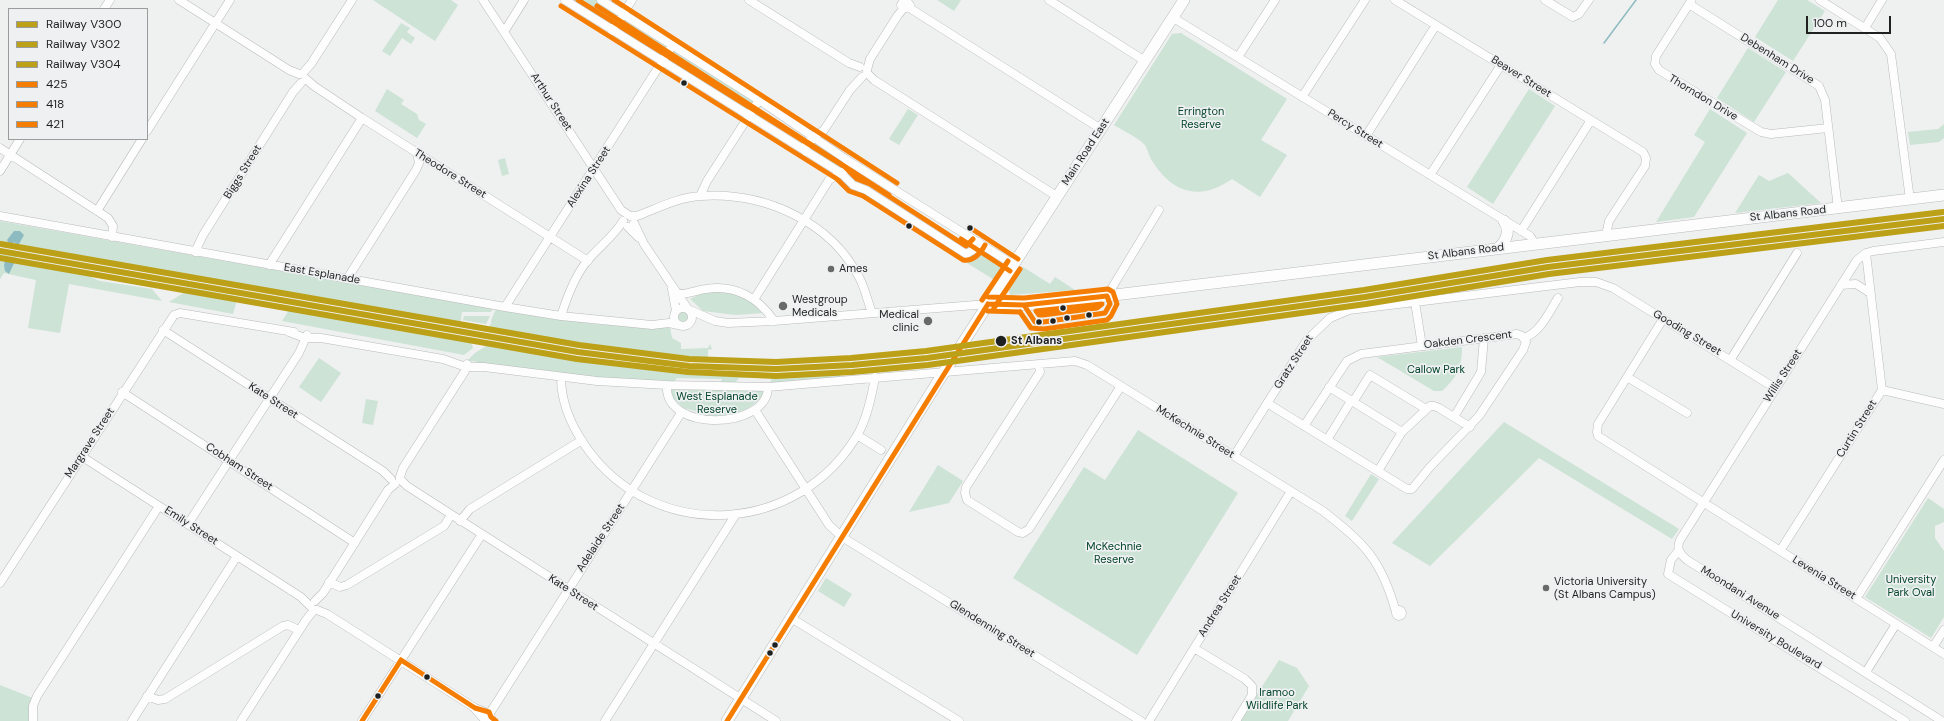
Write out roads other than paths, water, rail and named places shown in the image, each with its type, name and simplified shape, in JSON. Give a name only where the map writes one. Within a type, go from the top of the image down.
[{"type":"main road","name":"Main Road East","points":[[727,721],[988,304],[1184,0]]},
{"type":"main road","name":"St Albans Road","points":[[988,304],[1024,305],[1107,296],[1606,235],[1944,196]]},
{"type":"main road","points":[[1498,248],[1505,242],[1508,227],[1504,221]]},
{"type":"street","name":"Theodore Street","points":[[178,0],[588,261]]},
{"type":"street","points":[[148,129],[230,0]]},
{"type":"street","name":"Biggs Street","points":[[194,252],[203,235],[292,92],[352,0]]},
{"type":"street","name":"Arthur Street","points":[[483,0],[629,221]]},
{"type":"street","points":[[504,32],[524,0]]},
{"type":"street","points":[[564,0],[748,117],[841,173],[853,185],[866,190],[966,254],[975,249],[979,242]]},
{"type":"street","points":[[601,0],[759,100],[813,139],[1014,265]]},
{"type":"street","points":[[612,31],[632,0]]},
{"type":"street","points":[[749,0],[1058,197]]},
{"type":"street","points":[[1049,0],[1145,61]]},
{"type":"street","points":[[1238,57],[1275,0]]},
{"type":"street","points":[[1302,97],[1365,0]]},
{"type":"street","name":"Beaver Street","points":[[1395,0],[1643,152],[1646,157],[1645,166],[1609,221],[1606,235]]},
{"type":"street","points":[[1545,0],[1569,16],[1575,17],[1589,0]]},
{"type":"street","points":[[1820,0],[1880,38],[1891,54],[1910,200]]},
{"type":"street","points":[[1865,28],[1882,0]]},
{"type":"street","name":"Debenham Drive","points":[[1690,2],[1815,82],[1824,95],[1838,209]]},
{"type":"street","name":"Thorndon Drive","points":[[1690,2],[1656,56],[1655,64],[1659,70],[1760,132],[1771,134],[1828,128]]},
{"type":"street","points":[[806,152],[806,143],[824,130],[905,3],[1101,129]]},
{"type":"street","name":"Percy Street","points":[[1172,17],[1530,236],[1535,244]]},
{"type":"street","points":[[1366,136],[1436,25]]},
{"type":"street","name":"Alexina Street","points":[[505,307],[672,46]]},
{"type":"street","points":[[1430,175],[1501,64]]},
{"type":"street","points":[[700,196],[706,181],[759,100]]},
{"type":"street","points":[[269,265],[362,118]]},
{"type":"street","points":[[1521,231],[1591,120]]},
{"type":"street","points":[[824,130],[824,139],[828,148]]},
{"type":"street","points":[[0,171],[19,140]]},
{"type":"street","points":[[97,211],[141,140]]},
{"type":"street","points":[[0,148],[112,222],[112,238]]},
{"type":"street","points":[[347,279],[416,170],[419,162],[417,153]]},
{"type":"street","points":[[754,298],[829,180],[848,169],[847,160]]},
{"type":"street","points":[[416,170],[424,164],[431,162]]},
{"type":"street","points":[[824,164],[829,174],[829,180]]},
{"type":"street","points":[[561,316],[575,282],[588,261],[629,221],[675,201],[700,196],[746,198],[772,205],[804,220],[826,234],[844,254],[860,279],[872,313]]},
{"type":"street","points":[[1107,296],[1159,210]]},
{"type":"street","name":"East Esplanade","points":[[0,216],[112,238],[505,307],[561,316],[646,323],[652,325],[669,322],[678,325]]},
{"type":"street","points":[[629,221],[687,307],[692,318],[690,324]]},
{"type":"street","points":[[1866,253],[1944,242]]},
{"type":"street","name":"Willis Street","points":[[1704,502],[1857,260],[1866,253]]},
{"type":"street","name":"Curtin Street","points":[[1780,551],[1882,390],[1866,253]]},
{"type":"street","points":[[1731,359],[1797,254]]},
{"type":"street","name":"Gratz Street","points":[[1234,456],[1307,340],[1330,318],[1349,310],[1580,282],[1596,282]]},
{"type":"street","name":"Gooding Street","points":[[1596,282],[1613,288],[1776,388]]},
{"type":"street","points":[[670,283],[675,301],[674,320],[678,325],[683,326],[705,318]]},
{"type":"street","points":[[1841,285],[1856,284],[1870,293]]},
{"type":"street","points":[[679,294],[705,289],[726,288],[754,298],[767,310],[774,321]]},
{"type":"street","points":[[687,307],[692,292]]},
{"type":"street","points":[[1524,338],[1531,336],[1538,330],[1558,298]]},
{"type":"street","points":[[1415,302],[1422,346]]},
{"type":"street","points":[[675,313],[682,308],[687,307],[705,318],[728,323],[774,321],[988,304]]},
{"type":"street","name":"East Esplanade","points":[[646,323],[675,313]]},
{"type":"street","name":"Margrave Street","points":[[0,583],[162,330],[174,315],[186,314],[289,332],[306,337]]},
{"type":"street","points":[[1663,319],[1627,377],[1687,413]]},
{"type":"street","name":"Kate Street","points":[[162,330],[740,700],[776,721]]},
{"type":"street","name":"Oakden Crescent","points":[[1304,426],[1347,361],[1354,356],[1365,352],[1517,334],[1520,334],[1524,338],[1526,342],[1523,350],[1489,404],[1470,427],[1430,467],[1412,489],[1407,489],[1378,471]]},
{"type":"street","points":[[188,524],[299,353],[306,337],[321,338],[453,361],[466,366],[396,479],[241,721]]},
{"type":"street","points":[[1454,417],[1481,372],[1484,338]]},
{"type":"street","name":"McKechnie Street","points":[[466,366],[561,377],[666,385],[768,387],[875,377],[1039,366],[1075,361],[1087,365],[1323,511],[1348,531],[1363,546],[1378,565],[1388,584],[1396,608]]},
{"type":"street","points":[[1039,366],[1040,372],[966,487],[965,493],[967,500],[1018,532],[1023,533],[1029,529],[1121,386]]},
{"type":"street","points":[[1327,440],[1370,375],[1426,409]]},
{"type":"street","points":[[561,377],[562,390],[567,410],[582,440],[604,469],[631,490],[659,505],[683,512],[712,516],[752,512],[775,506],[806,490],[827,473],[857,435],[870,402],[875,377]]},
{"type":"street","name":"Levenia Street","points":[[1627,377],[1598,424],[1596,432],[1598,436],[1944,654]]},
{"type":"street","points":[[666,385],[669,401],[681,413],[695,418],[711,420],[740,417],[755,410],[766,400],[768,396],[768,387]]},
{"type":"street","points":[[1329,388],[1402,432]]},
{"type":"street","points":[[1882,390],[1944,404]]},
{"type":"street","name":"Cobham Street","points":[[122,392],[355,542]]},
{"type":"street","points":[[1267,403],[1378,471],[1402,432],[1426,409],[1434,406],[1470,427]]},
{"type":"street","name":"Glendenning Street","points":[[755,410],[829,525],[842,537],[1141,721]]},
{"type":"street","name":"Adelaide Street","points":[[488,718],[494,704],[681,413]]},
{"type":"street","points":[[857,435],[881,450]]},
{"type":"street","points":[[460,521],[465,513],[475,506],[582,440]]},
{"type":"street","name":"Emily Street","points":[[81,456],[401,660],[488,718]]},
{"type":"street","points":[[1856,599],[1944,460]]},
{"type":"street","name":"Andrea Street","points":[[1149,721],[1291,491]]},
{"type":"street","points":[[1678,551],[1680,540],[1704,502]]},
{"type":"street","points":[[33,721],[33,706],[37,696],[159,506]]},
{"type":"street","points":[[605,721],[736,514]]},
{"type":"street","points":[[329,582],[340,587],[348,585],[444,526],[452,515]]},
{"type":"street","points":[[362,721],[482,534]]},
{"type":"street","name":"Moondani Avenue","points":[[1678,551],[1687,560],[1857,668],[1868,670],[1879,682],[1942,721]]},
{"type":"street","name":"University Boulevard","points":[[1678,551],[1671,560],[1668,574],[1905,721]]},
{"type":"street","points":[[132,721],[237,556]]},
{"type":"street","points":[[791,618],[959,721]]},
{"type":"street","points":[[1868,670],[1896,624]]},
{"type":"street","points":[[147,696],[158,700],[165,698],[283,626],[288,625],[299,630]]},
{"type":"street","points":[[1933,647],[1944,630]]},
{"type":"street","points":[[1194,648],[1246,679],[1252,686],[1252,696],[1236,721]]},
{"type":"water","points":[[14,231],[20,231],[24,235],[18,246],[14,242],[12,245],[9,244],[7,240]]},
{"type":"water","points":[[6,257],[10,257],[12,260],[13,258],[16,259],[9,274],[5,271],[4,265]]},
{"type":"waterway","points":[[1604,43],[1636,0]]},
{"type":"rail line","name":"V304","points":[[1,244],[579,345],[689,359],[776,362],[851,358],[926,351],[1364,290],[1547,260],[1943,212]]},
{"type":"rail line","name":"V300","points":[[0,251],[578,352],[689,366],[776,369],[852,365],[927,358],[1365,297],[1548,267],[1944,219]]},
{"type":"rail line","name":"V302","points":[[0,258],[577,359],[688,372],[776,376],[852,372],[928,365],[1366,304],[1549,274],[1944,226]]},
{"type":"place","name":"Ames","points":[[831,269]]},
{"type":"place","name":"Westgroup Medicals","points":[[783,306]]},
{"type":"place","name":"Medical clinic","points":[[928,321]]},
{"type":"place","name":"St Albans","points":[[1001,341]]},
{"type":"place","name":"Victoria University (St Albans Campus)","points":[[1546,588]]},
{"type":"park label","name":"Errington Reserve","points":[[1201,118]]},
{"type":"park label","name":"Callow Park","points":[[1436,370]]},
{"type":"park label","name":"West Esplanade Reserve","points":[[717,403]]},
{"type":"park label","name":"McKechnie Reserve","points":[[1114,553]]},
{"type":"park label","name":"University Park Oval","points":[[1911,586]]},
{"type":"park label","name":"Iramoo Wildlife Park","points":[[1277,699]]}]
